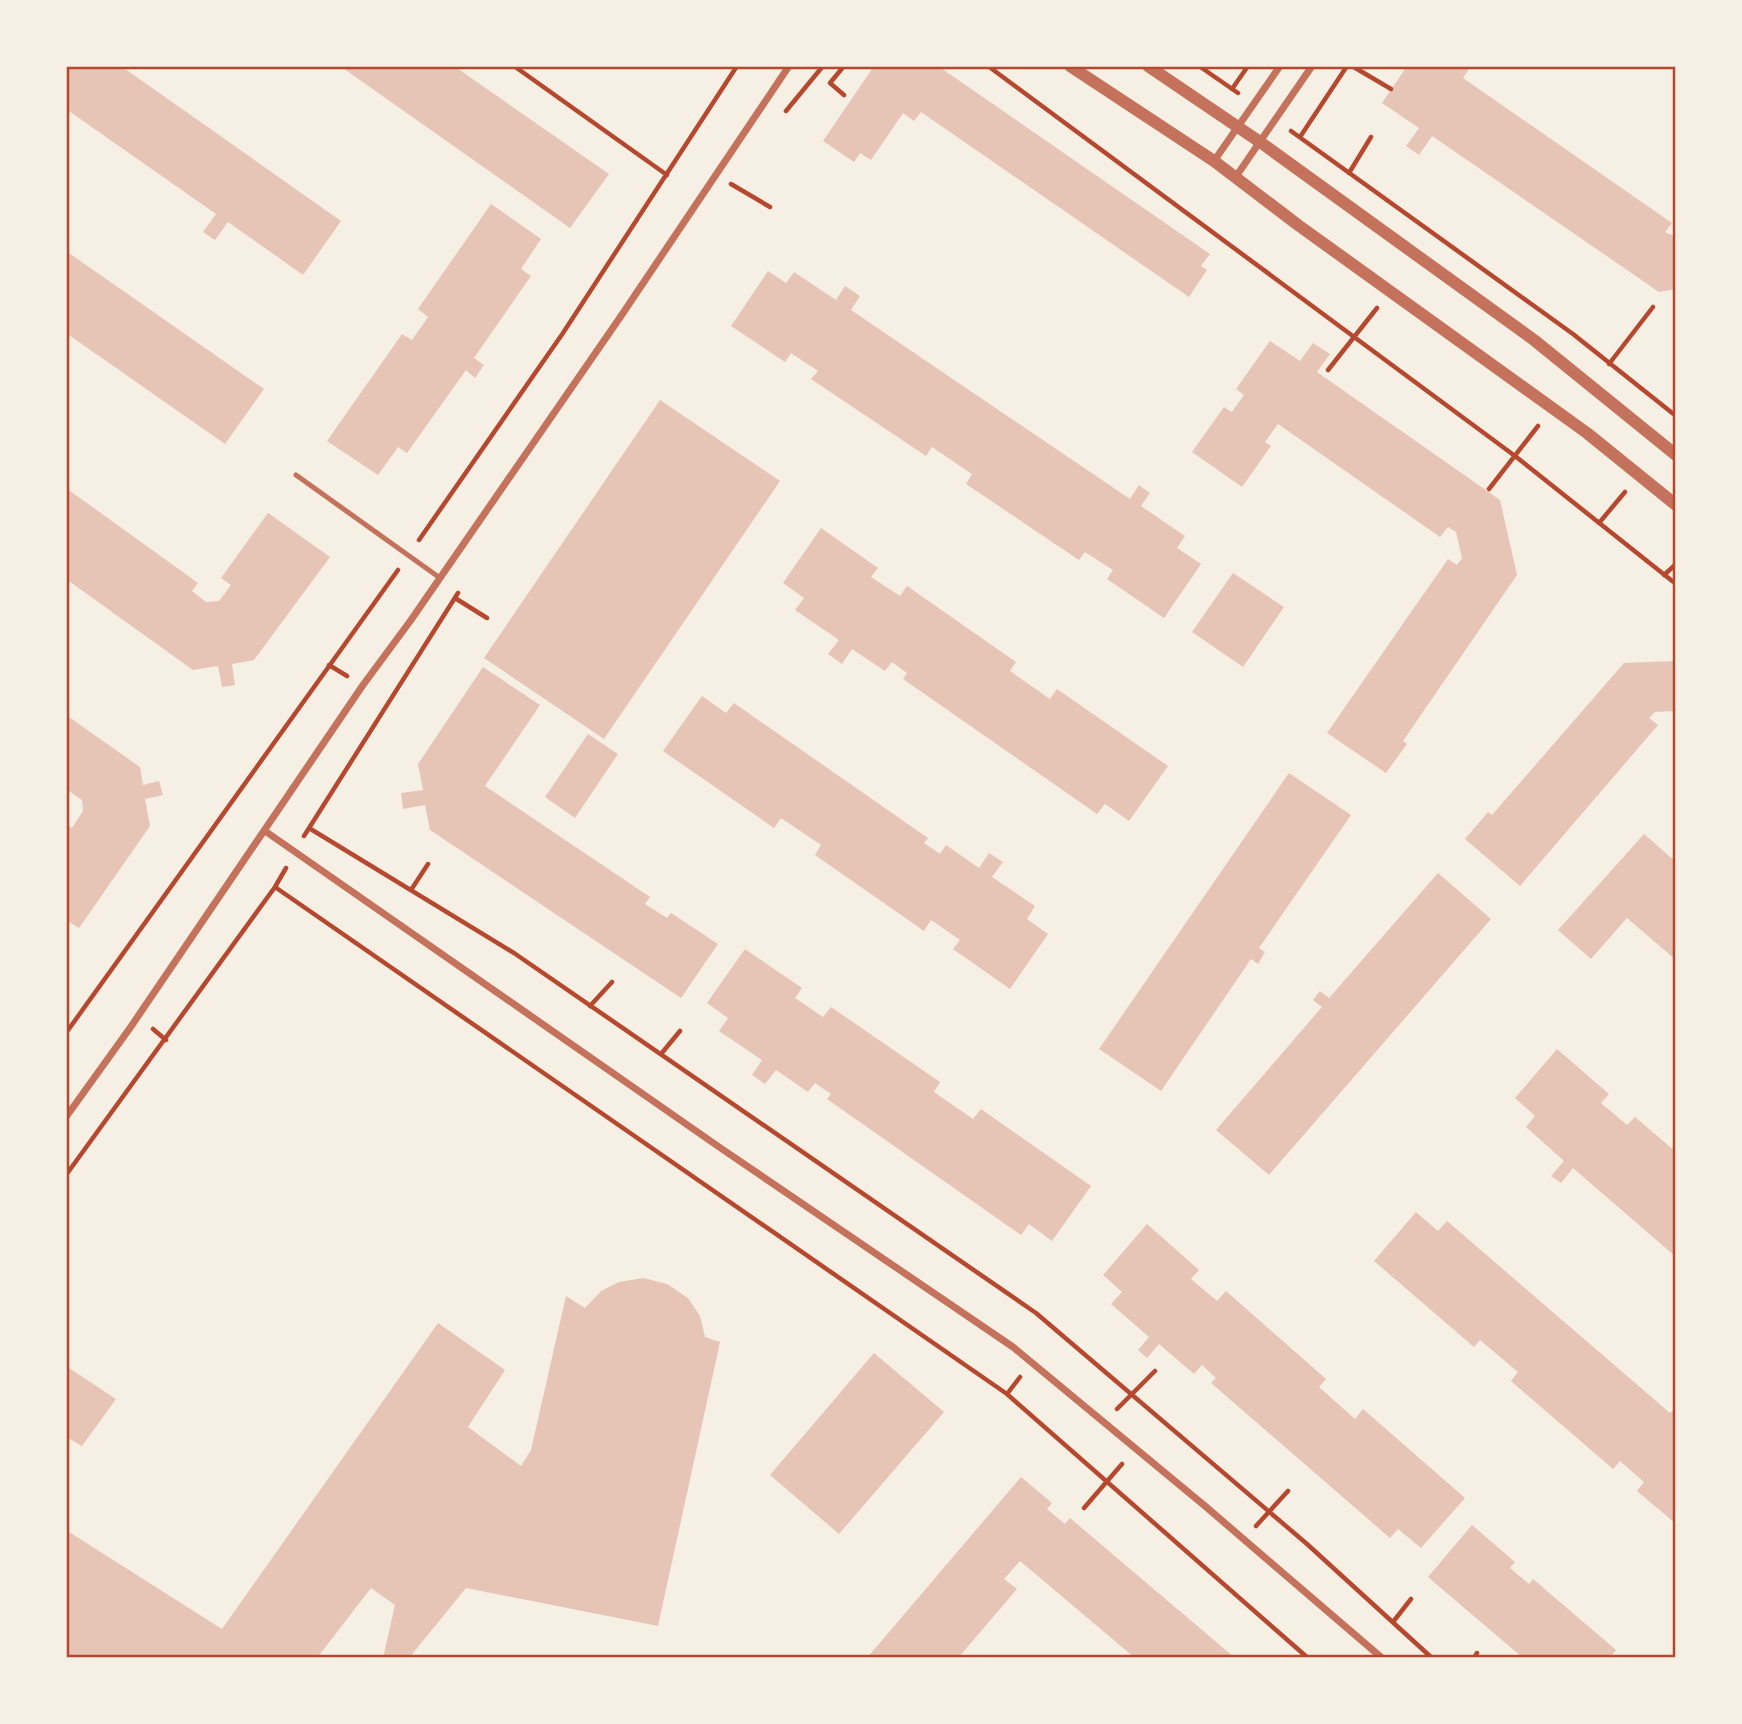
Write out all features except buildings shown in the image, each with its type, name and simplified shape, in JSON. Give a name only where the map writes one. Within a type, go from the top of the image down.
[{"type":"street","points":[[66,1117],[363,685],[440,578],[789,66]]},
{"type":"street","points":[[1070,66],[1214,161],[1552,408],[1675,505]]},
{"type":"street","points":[[1148,66],[1238,126],[1534,340],[1675,455]]},
{"type":"street","points":[[1214,161],[1280,66]]},
{"type":"street","points":[[1235,178],[1312,66]]},
{"type":"street","points":[[265,831],[722,1149],[1013,1347],[1382,1657]]},
{"type":"lane","points":[[296,475],[440,578]]},
{"type":"path","points":[[514,66],[667,175]]},
{"type":"path","points":[[66,1033],[564,334],[737,66]]},
{"type":"path","points":[[844,66],[830,83],[844,95]]},
{"type":"path","points":[[988,66],[1515,456],[1675,584]]},
{"type":"path","points":[[1199,66],[1254,104]]},
{"type":"path","points":[[1232,89],[1248,66]]},
{"type":"path","points":[[1300,136],[1346,66]]},
{"type":"path","points":[[1352,66],[1391,89]]},
{"type":"path","points":[[1275,120],[1573,334],[1675,416]]},
{"type":"path","points":[[1349,173],[1371,136]]},
{"type":"path","points":[[734,186],[770,207]]},
{"type":"path","points":[[1328,370],[1391,291]]},
{"type":"path","points":[[1609,363],[1653,307]]},
{"type":"path","points":[[1489,489],[1552,408]]},
{"type":"path","points":[[1600,523],[1639,475]]},
{"type":"path","points":[[1664,575],[1675,564]]},
{"type":"path","points":[[455,598],[487,618]]},
{"type":"path","points":[[309,828],[514,953],[1036,1313],[1270,1512],[1432,1657]]},
{"type":"path","points":[[411,890],[428,864]]},
{"type":"path","points":[[66,1175],[275,887],[1007,1394],[1308,1657]]},
{"type":"path","points":[[590,1006],[612,982]]},
{"type":"path","points":[[660,1054],[680,1031]]},
{"type":"path","points":[[1131,1394],[1155,1371]]},
{"type":"path","points":[[1084,1508],[1108,1482]]},
{"type":"path","points":[[1270,1512],[1288,1491]]},
{"type":"path","points":[[1393,1622],[1411,1599]]}]
